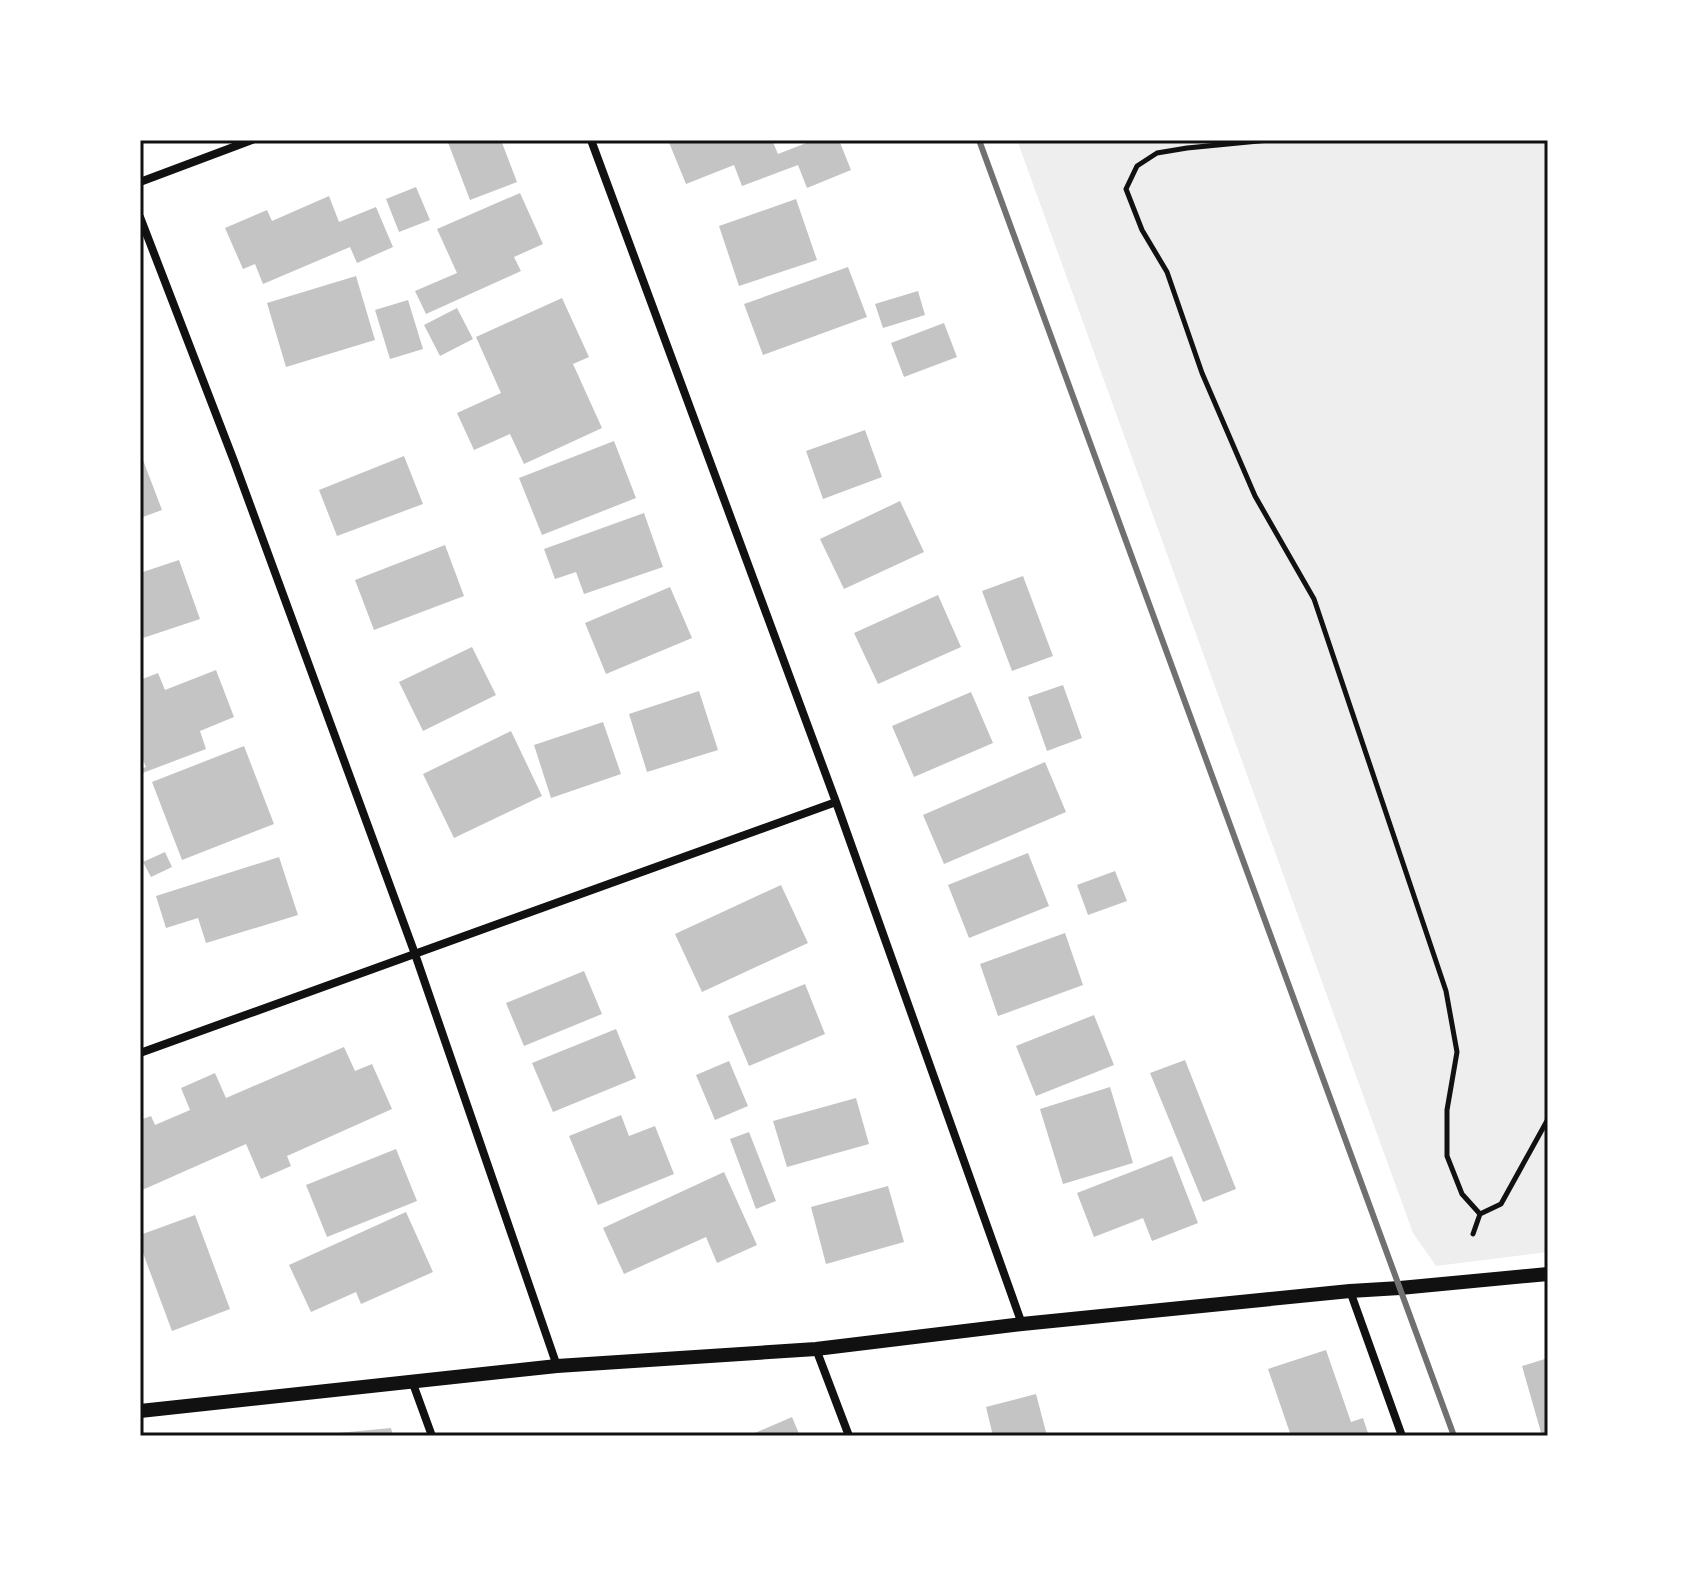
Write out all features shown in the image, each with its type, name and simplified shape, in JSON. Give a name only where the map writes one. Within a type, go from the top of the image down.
[{"type":"street","points":[[140,182],[252,140]]},
{"type":"street","points":[[591,140],[836,802],[1022,1324]]},
{"type":"street","points":[[140,217],[415,954],[557,1366]]},
{"type":"street","points":[[140,1053],[836,802]]},
{"type":"street","points":[[140,1411],[412,1380],[557,1366],[816,1349],[1022,1324],[1548,1274]]},
{"type":"street","points":[[1350,1291],[1402,1436]]},
{"type":"street","points":[[816,1349],[849,1436]]},
{"type":"street","points":[[412,1380],[432,1436]]},
{"type":"path","points":[[1269,140],[1157,153],[1137,166],[1126,189],[1142,230],[1167,272],[1202,373],[1255,496],[1314,599],[1446,991],[1457,1052],[1447,1110],[1447,1156],[1462,1194],[1480,1214]]},
{"type":"path","points":[[1473,1234],[1480,1214],[1501,1204],[1548,1119]]},
{"type":"shaded area","points":[[1017,140],[1548,140],[1548,1252],[1436,1266],[1413,1233]]},
{"type":"building","points":[[447,140],[501,140],[517,182],[470,200]]},
{"type":"building","points":[[668,140],[772,140],[778,154],[814,140],[839,140],[851,170],[807,188],[798,165],[742,186],[734,165],[686,184]]},
{"type":"building","points":[[416,187],[430,220],[399,232],[386,199]]},
{"type":"building","points":[[520,193],[543,244],[514,257],[521,271],[426,314],[415,291],[457,273],[437,229]]},
{"type":"building","points":[[329,196],[339,222],[376,207],[393,247],[357,263],[350,247],[263,284],[255,264],[243,269],[225,228],[267,210],[272,221]]},
{"type":"building","points":[[796,199],[817,260],[739,286],[719,226]]},
{"type":"building","points":[[848,267],[867,317],[763,355],[744,304]]},
{"type":"building","points":[[356,276],[375,340],[286,367],[267,303]]},
{"type":"building","points":[[918,291],[925,315],[883,328],[875,304]]},
{"type":"building","points":[[562,298],[589,357],[573,364],[602,428],[524,464],[510,434],[474,450],[457,413],[501,393],[476,337]]},
{"type":"building","points":[[408,300],[423,349],[390,359],[375,310]]},
{"type":"building","points":[[457,308],[473,339],[440,356],[424,325]]},
{"type":"building","points":[[944,323],[957,357],[904,377],[891,343]]},
{"type":"building","points":[[865,430],[882,477],[823,499],[806,451]]},
{"type":"building","points":[[614,441],[636,498],[542,535],[519,478]]},
{"type":"building","points":[[404,456],[423,504],[337,536],[319,490]]},
{"type":"building","points":[[143,460],[162,510],[140,518],[140,462]]},
{"type":"building","points":[[900,501],[924,552],[844,589],[820,539]]},
{"type":"building","points":[[644,513],[663,567],[584,594],[576,572],[555,579],[544,549]]},
{"type":"building","points":[[445,545],[464,596],[374,630],[355,580]]},
{"type":"building","points":[[179,560],[200,619],[140,639],[140,573]]},
{"type":"building","points":[[1023,576],[1053,656],[1012,671],[982,591]]},
{"type":"building","points":[[670,587],[692,638],[606,674],[585,623]]},
{"type":"building","points":[[938,595],[961,647],[878,684],[854,633]]},
{"type":"building","points":[[472,647],[496,695],[423,731],[399,682]]},
{"type":"building","points":[[216,670],[234,717],[200,731],[206,749],[140,774],[140,769],[146,767],[140,753],[140,680],[158,673],[165,690]]},
{"type":"building","points":[[1063,685],[1082,738],[1047,751],[1028,697]]},
{"type":"building","points":[[699,691],[718,750],[647,772],[629,714]]},
{"type":"building","points":[[971,692],[993,743],[914,777],[892,726]]},
{"type":"building","points":[[603,722],[621,774],[551,798],[534,745]]},
{"type":"building","points":[[511,731],[542,796],[454,838],[423,774]]},
{"type":"building","points":[[244,746],[274,824],[182,860],[152,782]]},
{"type":"building","points":[[1045,762],[1066,812],[944,864],[923,815]]},
{"type":"building","points":[[165,852],[172,867],[151,877],[143,862]]},
{"type":"building","points":[[1028,853],[1049,906],[969,938],[948,885]]},
{"type":"building","points":[[279,857],[298,915],[206,943],[198,918],[166,928],[156,896]]},
{"type":"building","points":[[1115,871],[1127,901],[1088,915],[1077,885]]},
{"type":"building","points":[[781,885],[808,943],[702,992],[675,934]]},
{"type":"building","points":[[1065,933],[1083,985],[998,1016],[980,964]]},
{"type":"building","points":[[584,971],[602,1014],[524,1046],[506,1003]]},
{"type":"building","points":[[805,984],[825,1034],[749,1066],[728,1016]]},
{"type":"building","points":[[1094,1015],[1114,1065],[1036,1096],[1016,1046]]},
{"type":"building","points":[[616,1029],[636,1078],[553,1112],[532,1063]]},
{"type":"building","points":[[344,1047],[355,1071],[372,1064],[392,1109],[287,1156],[291,1166],[261,1179],[246,1144],[140,1191],[140,1120],[151,1116],[155,1125],[190,1110],[181,1088],[215,1073],[226,1098]]},
{"type":"building","points":[[1185,1060],[1236,1189],[1203,1202],[1150,1073]]},
{"type":"building","points":[[729,1061],[748,1106],[715,1120],[696,1075]]},
{"type":"building","points":[[1110,1087],[1133,1163],[1063,1184],[1040,1109]]},
{"type":"building","points":[[856,1098],[869,1144],[787,1167],[773,1121]]},
{"type":"building","points":[[621,1115],[629,1136],[655,1126],[674,1174],[598,1205],[569,1136]]},
{"type":"building","points":[[749,1132],[776,1201],[756,1209],[730,1139]]},
{"type":"building","points":[[396,1149],[417,1201],[327,1237],[306,1185]]},
{"type":"building","points":[[1172,1156],[1198,1223],[1152,1241],[1143,1218],[1094,1237],[1077,1193]]},
{"type":"building","points":[[724,1172],[757,1245],[717,1263],[706,1237],[624,1274],[603,1228]]},
{"type":"building","points":[[888,1186],[904,1242],[826,1264],[811,1207]]},
{"type":"building","points":[[406,1212],[433,1272],[361,1304],[356,1292],[311,1312],[289,1265]]},
{"type":"building","points":[[195,1215],[230,1309],[172,1331],[140,1245],[140,1235]]},
{"type":"building","points":[[1326,1350],[1351,1422],[1363,1418],[1369,1436],[1291,1436],[1268,1369]]},
{"type":"building","points":[[1548,1358],[1548,1436],[1542,1436],[1522,1366]]},
{"type":"building","points":[[1036,1394],[1047,1436],[993,1436],[986,1407]]},
{"type":"building","points":[[792,1417],[800,1436],[748,1436]]},
{"type":"building","points":[[391,1428],[393,1436],[328,1436],[328,1434]]},
{"type":"railway","points":[[979,140],[1454,1436]]}]
